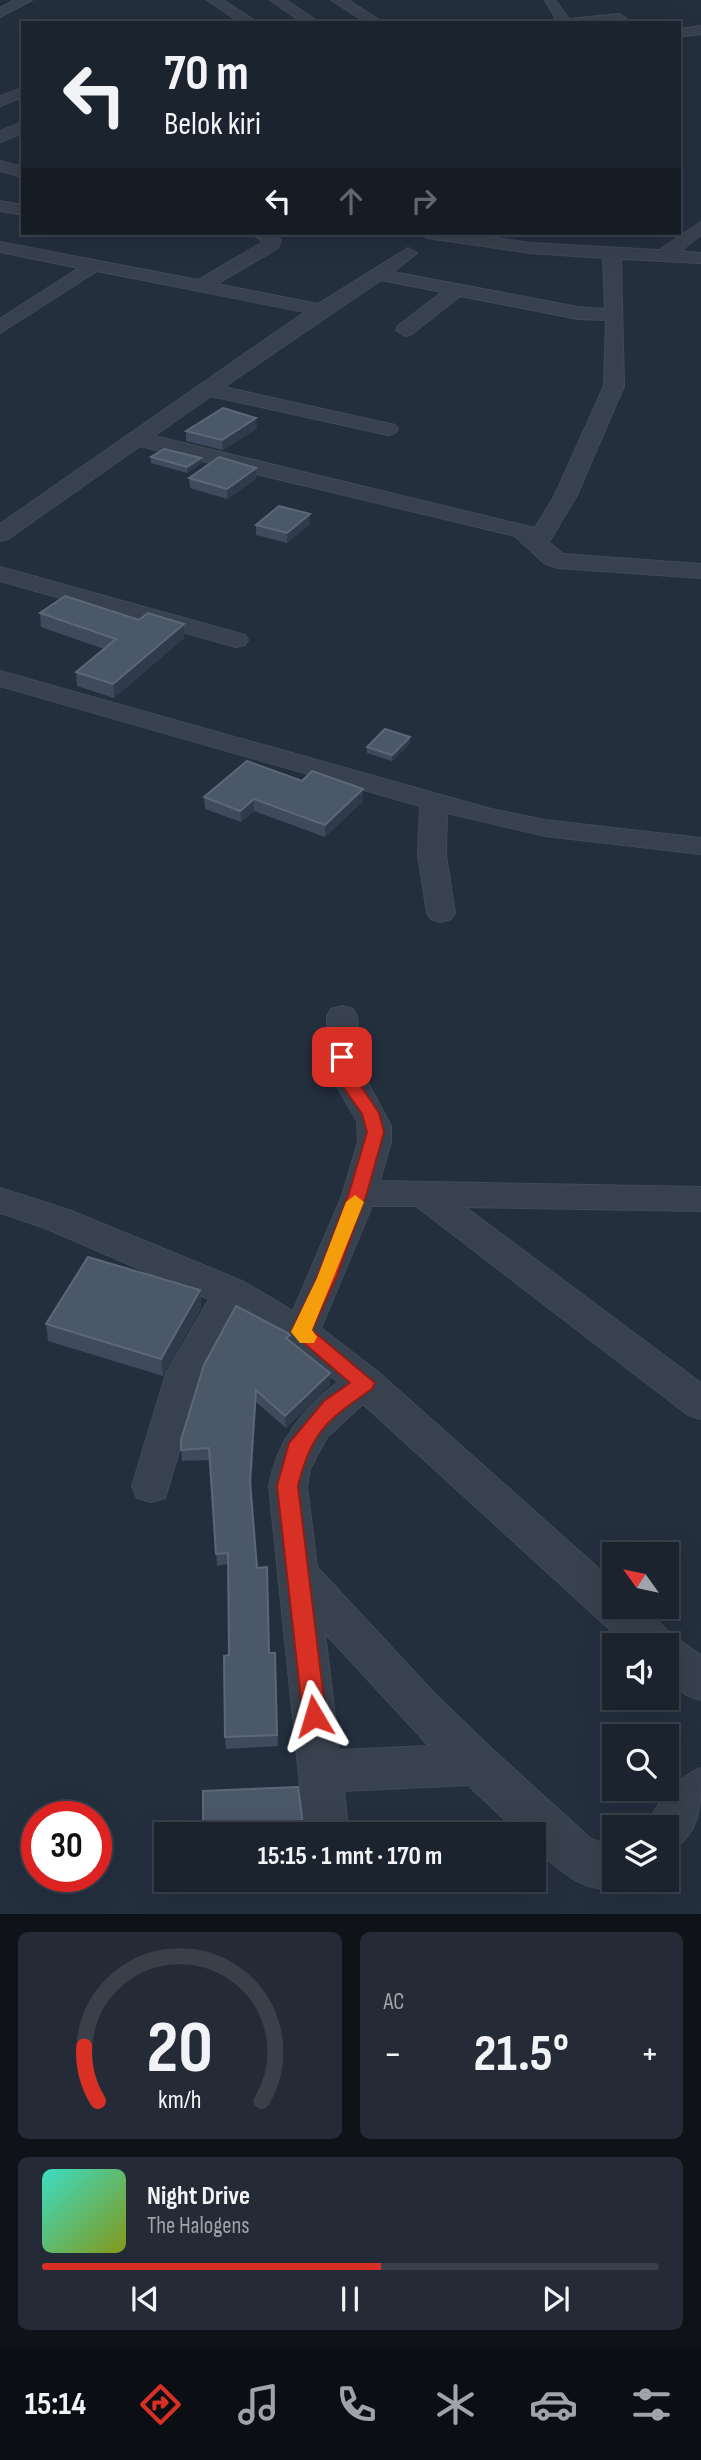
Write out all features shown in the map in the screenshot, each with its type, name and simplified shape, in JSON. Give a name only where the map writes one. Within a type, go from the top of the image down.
[{"type":"street","points":[[0,13],[25,0]]},
{"type":"street","points":[[214,0],[248,21]]},
{"type":"street","points":[[277,0],[310,21]]},
{"type":"street","points":[[338,0],[374,21],[382,9]]},
{"type":"street","points":[[550,2],[564,21]]},
{"type":"street","points":[[587,21],[619,18]]},
{"type":"street","points":[[681,33],[701,30]]},
{"type":"street","points":[[0,101],[21,93]]},
{"type":"street","points":[[0,137],[21,128]]},
{"type":"street","points":[[0,166],[21,171]]},
{"type":"street","points":[[0,206],[21,210]]},
{"type":"street","points":[[663,256],[701,227]]},
{"type":"street","points":[[201,286],[272,244],[272,240],[263,235]]},
{"type":"street","points":[[455,235],[531,248],[701,258]]},
{"type":"street","points":[[4,241],[95,265],[321,310]]},
{"type":"street","points":[[0,534],[134,438],[408,253]]},
{"type":"street","points":[[538,542],[566,495],[614,386],[612,253]]},
{"type":"street","points":[[0,327],[95,265]]},
{"type":"street","points":[[378,274],[586,315],[615,315]]},
{"type":"street","points":[[405,330],[456,290]]},
{"type":"street","points":[[207,389],[388,429]]},
{"type":"street","points":[[134,438],[513,528],[530,534],[549,557],[564,562],[701,571]]},
{"type":"street","points":[[0,575],[236,640]]},
{"type":"street","points":[[0,678],[434,802],[545,828],[701,846]]},
{"type":"street","points":[[434,802],[432,855],[441,914]]},
{"type":"street","points":[[301,1332],[326,1278],[358,1193],[376,1132],[370,1113],[346,1073],[342,1057],[342,1016]]},
{"type":"street","points":[[358,1193],[421,1192],[693,1204]]},
{"type":"street","points":[[421,1192],[701,1404]]},
{"type":"street","points":[[0,1200],[57,1219],[230,1292],[301,1332],[365,1383],[643,1633]]},
{"type":"street","points":[[151,1486],[184,1374],[230,1292]]},
{"type":"street","points":[[326,1822],[288,1486],[289,1468],[296,1448],[331,1406],[365,1383]]},
{"type":"street","points":[[298,1573],[420,1708],[477,1764],[575,1855],[602,1868]]},
{"type":"street","points":[[679,1664],[701,1681]]},
{"type":"street","points":[[321,1771],[477,1764]]},
{"type":"street","points":[[679,1816],[701,1789]]},
{"type":"building","points":[[223,408],[256,418],[222,440],[186,431]]},
{"type":"building","points":[[164,449],[201,458],[187,467],[151,457]]},
{"type":"building","points":[[219,457],[256,468],[227,489],[189,478]]},
{"type":"building","points":[[279,506],[310,514],[287,533],[256,525]]},
{"type":"building","points":[[65,596],[139,620],[148,613],[184,624],[113,684],[76,672],[116,639],[40,613]]},
{"type":"building","points":[[385,729],[410,737],[392,755],[367,747]]},
{"type":"building","points":[[247,761],[302,781],[312,771],[363,789],[325,825],[254,799],[240,811],[204,797]]},
{"type":"building","points":[[88,1257],[200,1290],[161,1359],[46,1324]]},
{"type":"building","points":[[236,1306],[286,1332],[290,1335],[286,1338],[330,1373],[285,1416],[256,1390],[250,1481],[257,1568],[267,1567],[269,1653],[275,1653],[277,1735],[225,1737],[224,1656],[229,1655],[228,1553],[216,1554],[209,1448],[181,1450],[181,1440],[204,1365]]},
{"type":"building","points":[[298,1787],[302,1822],[203,1822],[203,1791]]},
{"type":"slow traffic","points":[[307,1337],[301,1332],[326,1278],[355,1202]]},
{"type":"route","points":[[314,1716],[288,1486],[289,1468],[296,1448],[331,1406],[365,1383],[301,1332],[326,1278],[358,1193],[376,1132],[370,1113],[346,1073],[342,1057]]}]
